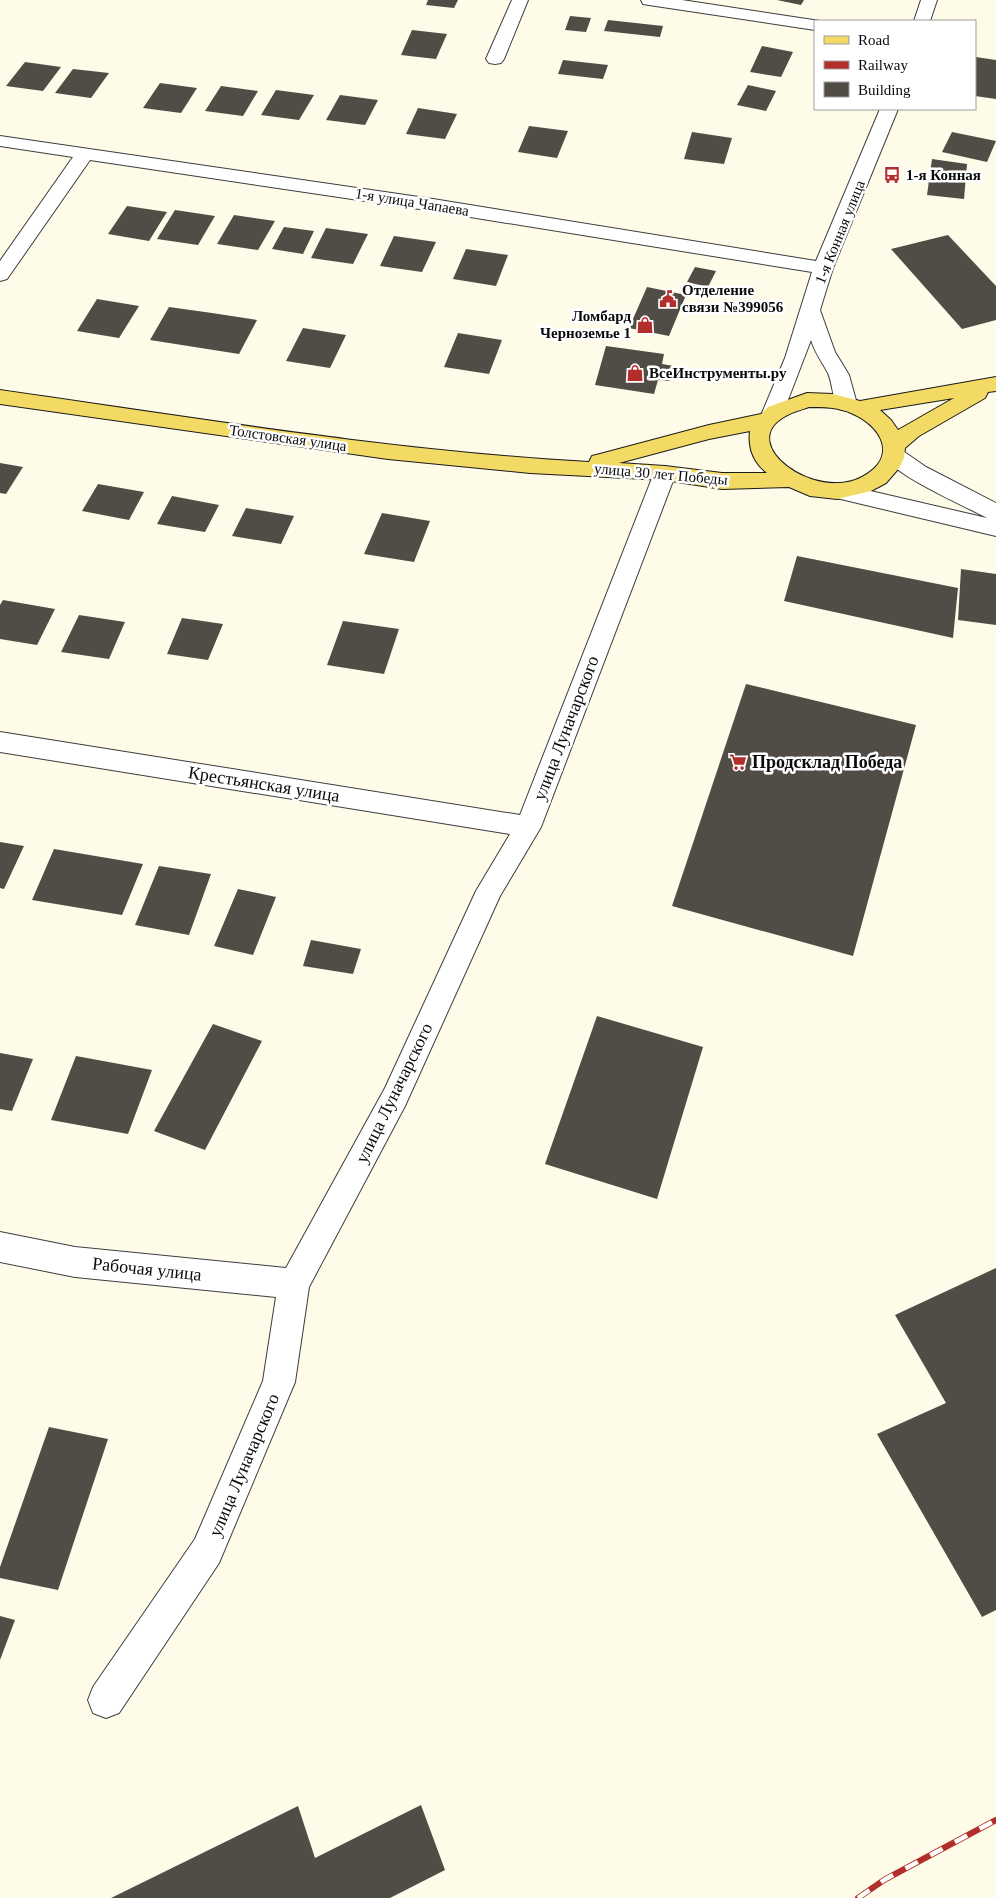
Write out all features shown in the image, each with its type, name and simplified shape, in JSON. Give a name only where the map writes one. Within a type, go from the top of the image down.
[{"type":"main road","name":"улица 30 лет Победы","points":[[853,406],[995,384]]},
{"type":"main road","name":"улица 30 лет Победы","points":[[769,417],[758,436],[760,452],[770,467],[788,480],[811,488],[836,491],[858,488],[876,481],[889,469],[895,450],[911,431],[995,384]]},
{"type":"main road","name":"Толстовская улица","points":[[0,397],[388,452],[530,466],[577,467]]},
{"type":"main road","name":"улица 30 лет Победы","points":[[577,467],[769,417],[788,405],[807,400],[826,400],[853,406],[876,418],[889,431],[895,450]]},
{"type":"main road","name":"улица 30 лет Победы","points":[[577,467],[665,473],[722,481],[788,480]]},
{"type":"street","points":[[495,59],[520,0]]},
{"type":"street","points":[[650,0],[814,26]]},
{"type":"street","points":[[922,20],[929,0]]},
{"type":"street","name":"1-я Конная улица","points":[[769,417],[811,312],[823,268],[889,110]]},
{"type":"street","name":"1-я улица Чапаева","points":[[0,141],[434,205],[823,268]]},
{"type":"street","points":[[0,274],[84,154]]},
{"type":"street","points":[[811,312],[825,352],[853,406]]},
{"type":"street","points":[[895,450],[918,472],[996,513]]},
{"type":"street","name":"улица Луначарского","points":[[106,1700],[207,1551],[279,1382],[294,1284],[395,1097],[489,891],[528,827],[665,473]]},
{"type":"street","points":[[836,491],[996,528]]},
{"type":"street","name":"Крестьянская улица","points":[[0,742],[528,827]]},
{"type":"street","name":"Рабочая улица","points":[[0,1247],[75,1262],[294,1284]]},
{"type":"building","points":[[428,0],[458,0],[454,8],[426,5]]},
{"type":"building","points":[[777,0],[804,0],[801,5]]},
{"type":"building","points":[[570,16],[591,18],[586,32],[565,30]]},
{"type":"building","points":[[608,20],[663,26],[660,37],[604,31]]},
{"type":"building","points":[[412,30],[447,34],[436,59],[401,55]]},
{"type":"building","points":[[762,46],[793,52],[781,77],[750,72]]},
{"type":"building","points":[[976,57],[996,60],[996,99],[976,96]]},
{"type":"building","points":[[563,60],[608,65],[603,79],[558,74]]},
{"type":"building","points":[[25,62],[61,67],[43,91],[6,86]]},
{"type":"building","points":[[73,69],[109,73],[91,98],[55,93]]},
{"type":"building","points":[[160,83],[197,88],[181,113],[143,108]]},
{"type":"building","points":[[748,85],[776,91],[766,111],[737,105]]},
{"type":"building","points":[[221,86],[258,91],[243,116],[205,111]]},
{"type":"building","points":[[276,90],[314,95],[299,120],[261,115]]},
{"type":"building","points":[[340,95],[378,100],[365,125],[326,120]]},
{"type":"building","points":[[418,108],[457,114],[445,139],[406,134]]},
{"type":"building","points":[[529,126],[568,131],[557,158],[518,152]]},
{"type":"building","points":[[692,132],[732,138],[724,164],[684,159]]},
{"type":"building","points":[[952,132],[996,141],[987,162],[942,152]]},
{"type":"building","points":[[932,159],[967,164],[964,199],[927,195]]},
{"type":"building","points":[[127,206],[167,212],[149,241],[108,234]]},
{"type":"building","points":[[175,210],[215,216],[198,245],[157,239]]},
{"type":"building","points":[[234,215],[275,221],[258,250],[217,244]]},
{"type":"building","points":[[284,227],[314,231],[303,254],[272,249]]},
{"type":"building","points":[[326,228],[368,234],[353,264],[311,258]]},
{"type":"building","points":[[948,235],[996,286],[996,320],[962,329],[891,249]]},
{"type":"building","points":[[394,236],[436,242],[422,272],[380,266]]},
{"type":"building","points":[[466,249],[508,255],[496,286],[453,279]]},
{"type":"building","points":[[695,267],[716,271],[708,287],[687,282]]},
{"type":"building","points":[[647,287],[686,295],[669,336],[629,328]]},
{"type":"building","points":[[97,299],[139,306],[119,338],[77,331]]},
{"type":"building","points":[[169,307],[257,320],[239,354],[150,340]]},
{"type":"building","points":[[303,328],[346,335],[330,368],[286,361]]},
{"type":"building","points":[[458,333],[502,340],[489,374],[444,367]]},
{"type":"building","name":"ВсеИнструменты.ру","points":[[606,346],[664,354],[662,364],[674,366],[670,381],[658,380],[654,394],[595,385]]},
{"type":"building","points":[[0,463],[23,467],[6,494],[0,493]]},
{"type":"building","points":[[98,484],[144,492],[129,520],[82,511]]},
{"type":"building","points":[[172,496],[219,505],[205,532],[157,524]]},
{"type":"building","points":[[246,508],[294,516],[281,544],[232,536]]},
{"type":"building","points":[[382,513],[430,521],[414,562],[364,554]]},
{"type":"building","points":[[797,556],[958,588],[953,638],[784,601]]},
{"type":"building","points":[[961,569],[996,574],[996,625],[958,620]]},
{"type":"building","points":[[3,600],[55,609],[37,645],[0,639],[0,605]]},
{"type":"building","points":[[79,615],[125,622],[109,659],[61,652]]},
{"type":"building","points":[[182,618],[223,624],[208,660],[167,654]]},
{"type":"building","points":[[343,621],[399,629],[384,674],[327,665]]},
{"type":"building","points":[[746,684],[916,725],[853,956],[672,906]]},
{"type":"building","points":[[0,842],[24,846],[4,889],[0,888]]},
{"type":"building","points":[[54,849],[143,864],[122,915],[32,900]]},
{"type":"building","points":[[159,866],[211,874],[189,935],[135,925]]},
{"type":"building","points":[[238,889],[276,897],[253,955],[214,946]]},
{"type":"building","points":[[311,940],[361,949],[353,974],[303,966]]},
{"type":"building","points":[[597,1016],[703,1047],[657,1199],[545,1164]]},
{"type":"building","points":[[213,1024],[262,1041],[205,1150],[154,1131]]},
{"type":"building","points":[[0,1053],[33,1059],[12,1111],[0,1109]]},
{"type":"building","points":[[76,1056],[152,1070],[128,1134],[51,1120]]},
{"type":"building","points":[[996,1268],[996,1610],[982,1617],[877,1434],[946,1403],[895,1315]]},
{"type":"building","points":[[49,1427],[108,1439],[58,1590],[0,1578],[0,1567]]},
{"type":"building","points":[[0,1616],[15,1620],[0,1660]]},
{"type":"building","points":[[421,1805],[445,1870],[390,1898],[111,1898],[298,1806],[315,1858]]},
{"type":"railway","points":[[858,1898],[884,1880],[996,1820]]},
{"type":"place","name":"1-я Конная","points":[[892,175]]},
{"type":"place","name":"Отделение связи №399056","points":[[668,299]]},
{"type":"place","name":"Ломбард Черноземье 1","points":[[645,325]]},
{"type":"place","name":"ВсеИнструменты.ру","points":[[635,373]]},
{"type":"place","name":"Продсклад Победа","points":[[738,762]]}]
